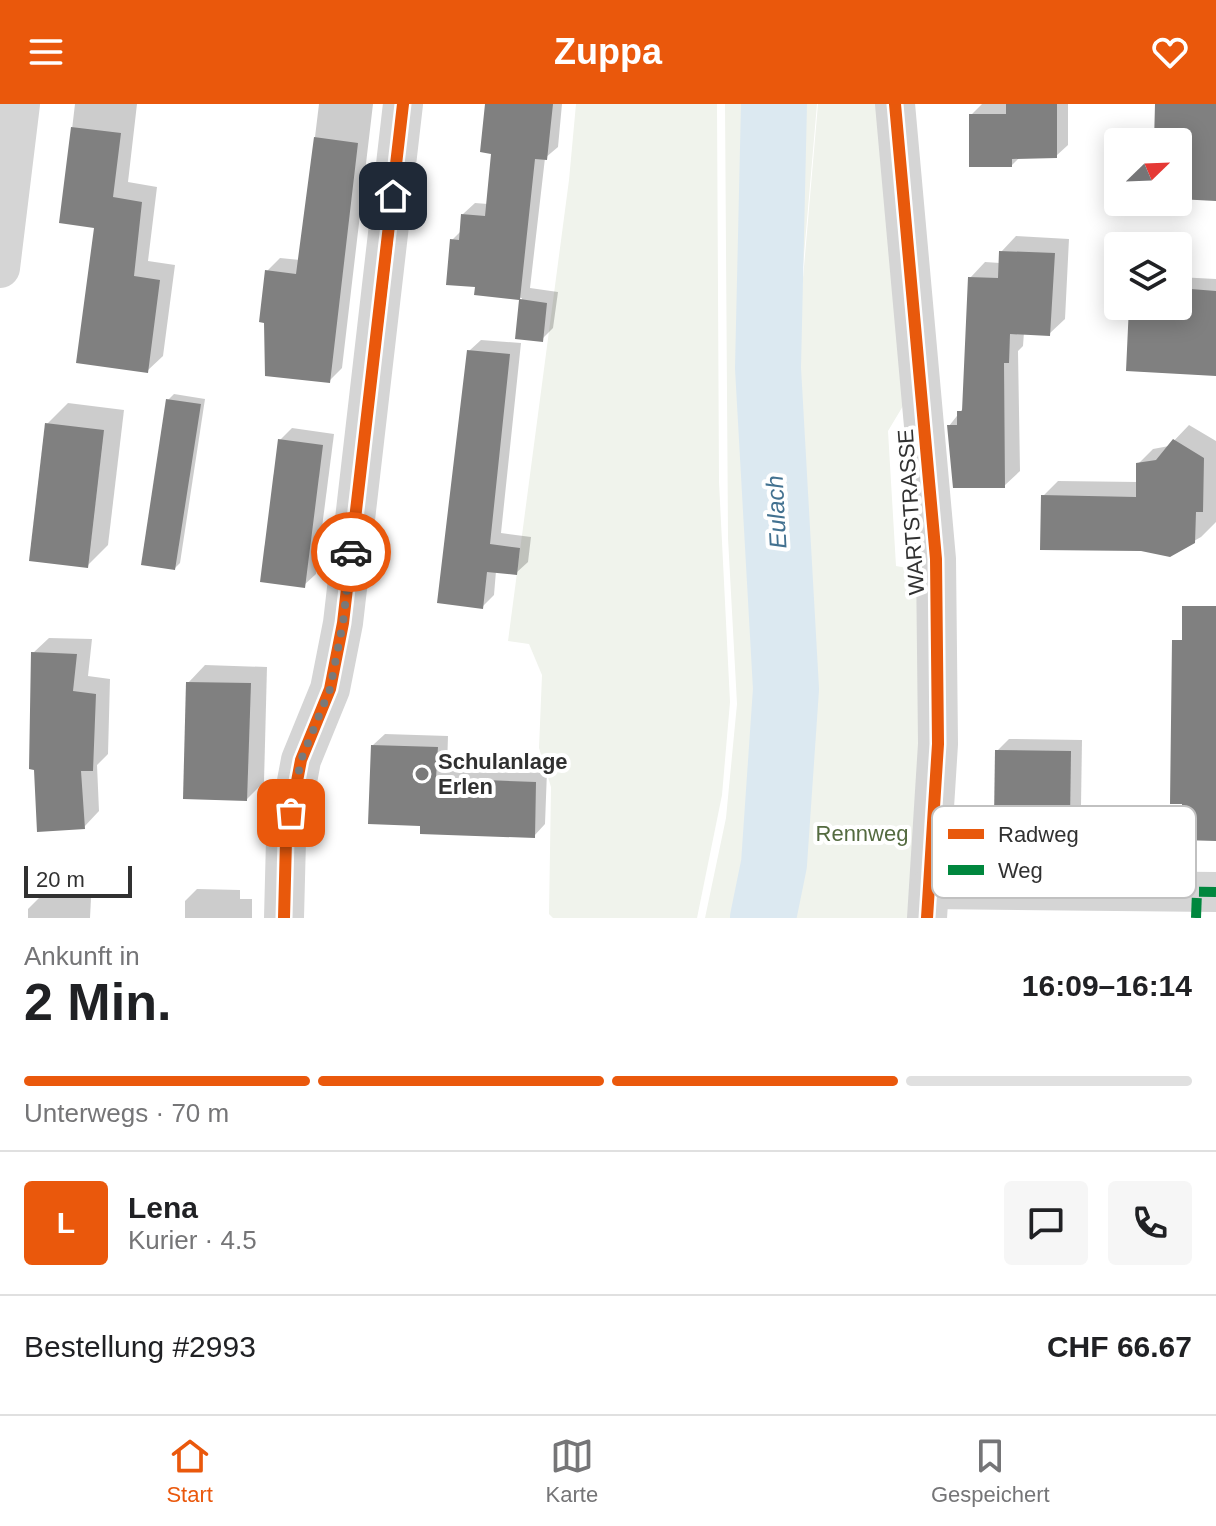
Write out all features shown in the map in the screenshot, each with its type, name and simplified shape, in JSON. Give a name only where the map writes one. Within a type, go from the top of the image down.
[{"type":"street","points":[[0,268],[20,104]]},
{"type":"street","points":[[284,918],[286,840],[301,760],[330,689],[343,623],[403,104]]},
{"type":"street","name":"WARTSTRASSE","points":[[895,104],[936,559],[938,744],[934,806]]},
{"type":"street","name":"WARTSTRASSE","points":[[928,903],[932,839]]},
{"type":"street","points":[[928,903],[1203,901]]},
{"type":"green space","points":[[576,104],[717,104],[719,482],[730,702],[722,795],[697,918],[553,918],[549,914],[551,787],[539,748],[542,675],[529,644],[508,641],[569,180]]},
{"type":"green space","name":"Rennweg","points":[[725,104],[817,104],[792,394],[797,425],[793,395],[818,104],[884,104],[912,391],[888,431],[896,566],[924,571],[927,918],[705,918],[726,818],[737,704],[728,538]]},
{"type":"building","points":[[485,104],[553,104],[547,160],[535,159],[520,299],[547,303],[543,342],[515,339],[519,300],[474,295],[475,287],[446,285],[450,239],[459,240],[461,214],[485,216],[491,154],[480,152]]},
{"type":"building","points":[[1006,104],[1057,104],[1057,158],[1012,159],[1012,167],[969,167],[969,114],[1006,114]]},
{"type":"building","points":[[1155,104],[1216,104],[1216,201],[1192,200],[1192,128],[1154,128]]},
{"type":"building","points":[[71,127],[121,133],[113,197],[142,202],[134,276],[160,280],[148,373],[76,363],[94,228],[59,223]]},
{"type":"building","points":[[314,137],[358,143],[330,383],[265,376],[264,323],[259,322],[265,270],[296,274]]},
{"type":"building","points":[[999,251],[1055,253],[1050,336],[1010,334],[1009,363],[1004,363],[1005,488],[953,488],[947,425],[957,425],[957,411],[962,411],[968,277],[998,278]]},
{"type":"building","points":[[1192,289],[1216,291],[1216,376],[1126,371],[1128,320],[1192,320]]},
{"type":"building","points":[[467,350],[510,354],[490,544],[520,548],[517,575],[487,572],[483,609],[437,603]]},
{"type":"building","points":[[166,399],[201,404],[175,570],[141,565]]},
{"type":"building","points":[[45,423],[104,430],[88,568],[29,561]]},
{"type":"building","points":[[278,439],[323,445],[305,588],[260,582]]},
{"type":"building","points":[[1173,439],[1204,458],[1203,512],[1196,512],[1195,543],[1170,557],[1141,551],[1040,550],[1041,495],[1136,497],[1136,463],[1156,460]]},
{"type":"building","points":[[1182,606],[1216,606],[1216,841],[1196,840],[1196,806],[1170,804],[1172,640],[1182,640]]},
{"type":"building","points":[[31,652],[77,654],[73,691],[96,694],[93,771],[81,771],[85,829],[37,832],[34,770],[29,769]]},
{"type":"building","points":[[186,682],[251,683],[247,801],[183,799]]},
{"type":"building","points":[[371,745],[438,747],[436,778],[536,782],[535,838],[420,834],[420,826],[368,824]]},
{"type":"building","points":[[995,750],[1071,751],[1070,806],[994,806]]},
{"type":"waterway","name":"Eulach","points":[[763,918],[774,864],[786,689],[768,368],[774,104]]},
{"type":"marked path","points":[[1196,892],[1216,892]]},
{"type":"marked path","points":[[1196,918],[1197,892]]},
{"type":"cycle path","points":[[284,918],[286,840],[301,760],[330,689],[343,623],[403,104]]},
{"type":"cycle path","points":[[895,104],[936,559],[938,744],[934,806]]},
{"type":"cycle path","points":[[927,918],[932,839]]},
{"type":"way so far","points":[[291,813],[301,760],[330,689],[343,623],[351,552]]},
{"type":"place","name":"Schulanlage Erlen","points":[[422,774]]},
{"type":"route","points":[[351,552],[393,196]]}]
